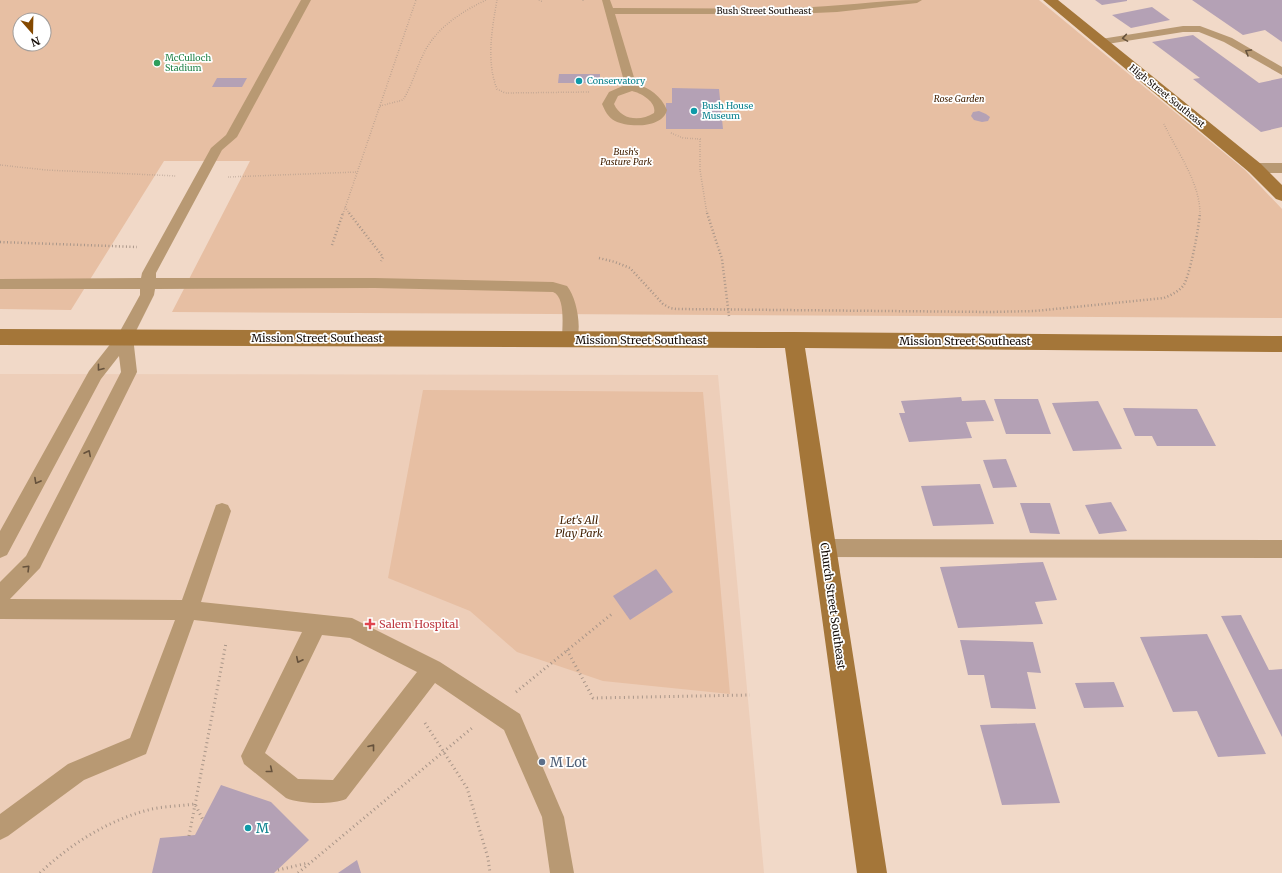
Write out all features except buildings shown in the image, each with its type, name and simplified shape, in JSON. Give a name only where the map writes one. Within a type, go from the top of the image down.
[{"type":"main road","name":"High Street Southeast","points":[[1050,0],[1255,168],[1282,195]]},
{"type":"main road","name":"Mission Street Southeast","points":[[0,337],[794,340],[1282,344]]},
{"type":"main road","name":"Church Street Southeast","points":[[794,340],[872,873]]},
{"type":"street","points":[[1255,168],[1282,168]]},
{"type":"lane","points":[[0,549],[95,375],[125,337],[147,295],[149,273],[217,148],[231,137],[306,0]]},
{"type":"lane","name":"Bush Street Southeast","points":[[608,5],[807,11],[837,10],[917,0]]},
{"type":"lane","points":[[608,5],[631,87]]},
{"type":"lane","points":[[1101,42],[1183,29],[1200,29],[1228,40],[1282,72]]},
{"type":"lane","points":[[631,87],[644,91],[653,97],[661,112],[656,117],[636,122],[621,120],[616,118],[609,110],[608,104],[613,94],[631,87]]},
{"type":"lane","points":[[0,284],[375,283],[544,286],[563,290],[568,298],[570,340]]},
{"type":"lane","points":[[0,596],[33,562],[129,372],[125,337]]},
{"type":"lane","points":[[0,828],[76,772],[138,746],[188,610],[222,511]]},
{"type":"lane","points":[[824,548],[1282,549]]},
{"type":"lane","points":[[0,610],[188,610],[352,628],[433,669],[512,722],[553,817],[562,873]]},
{"type":"lane","points":[[316,625],[252,756],[294,790],[338,791],[433,669]]},
{"type":"path","points":[[332,245],[416,0]]},
{"type":"path","points":[[380,106],[403,100],[426,50],[436,35],[465,12],[486,0]]},
{"type":"path","points":[[497,0],[491,34],[492,79],[497,89],[505,93],[603,92],[613,94]]},
{"type":"path","points":[[539,0],[543,2]]},
{"type":"path","points":[[656,117],[661,122],[664,130],[671,134],[683,138],[700,139],[700,170],[705,208],[722,259],[730,321]]},
{"type":"path","points":[[599,258],[619,262],[630,268],[664,304],[670,308],[990,312],[1082,307],[1155,300],[1172,295],[1182,288],[1189,274],[1198,230],[1200,208],[1197,194],[1187,170],[1163,123]]},
{"type":"path","points":[[345,207],[383,258],[375,283]]},
{"type":"path","points":[[0,242],[163,248]]},
{"type":"path","points":[[298,873],[494,709],[613,613]]},
{"type":"path","points":[[189,836],[226,643]]},
{"type":"path","points":[[567,650],[593,698],[750,694]]},
{"type":"path","points":[[422,718],[467,788],[488,858],[490,873]]},
{"type":"path","points":[[195,804],[203,820]]},
{"type":"path","points":[[40,873],[84,839],[120,821],[152,809],[195,804]]},
{"type":"path","points":[[278,870],[311,862]]},
{"type":"shaded area","name":"Salem Hospital","points":[[0,374],[718,375],[764,873],[0,873]]},
{"type":"green space","name":"Bush's Pasture Park","points":[[0,0],[1039,0],[1245,170],[1282,209],[1282,318],[172,312],[250,161],[164,161],[71,310],[0,309]]},
{"type":"green space","name":"Let's All Play Park","points":[[423,390],[703,392],[730,694],[603,681],[517,652],[470,611],[388,578]]},
{"type":"place","name":"McCulloch Stadium","points":[[157,63]]},
{"type":"place","name":"Conservatory","points":[[579,81]]},
{"type":"place","name":"Bush House Museum","points":[[694,111]]},
{"type":"place","name":"Salem Hospital","points":[[370,624]]},
{"type":"place","name":"M Lot","points":[[542,762]]},
{"type":"place","name":"M","points":[[248,828]]},
{"type":"park label","name":"Rose Garden","points":[[959,99]]}]
